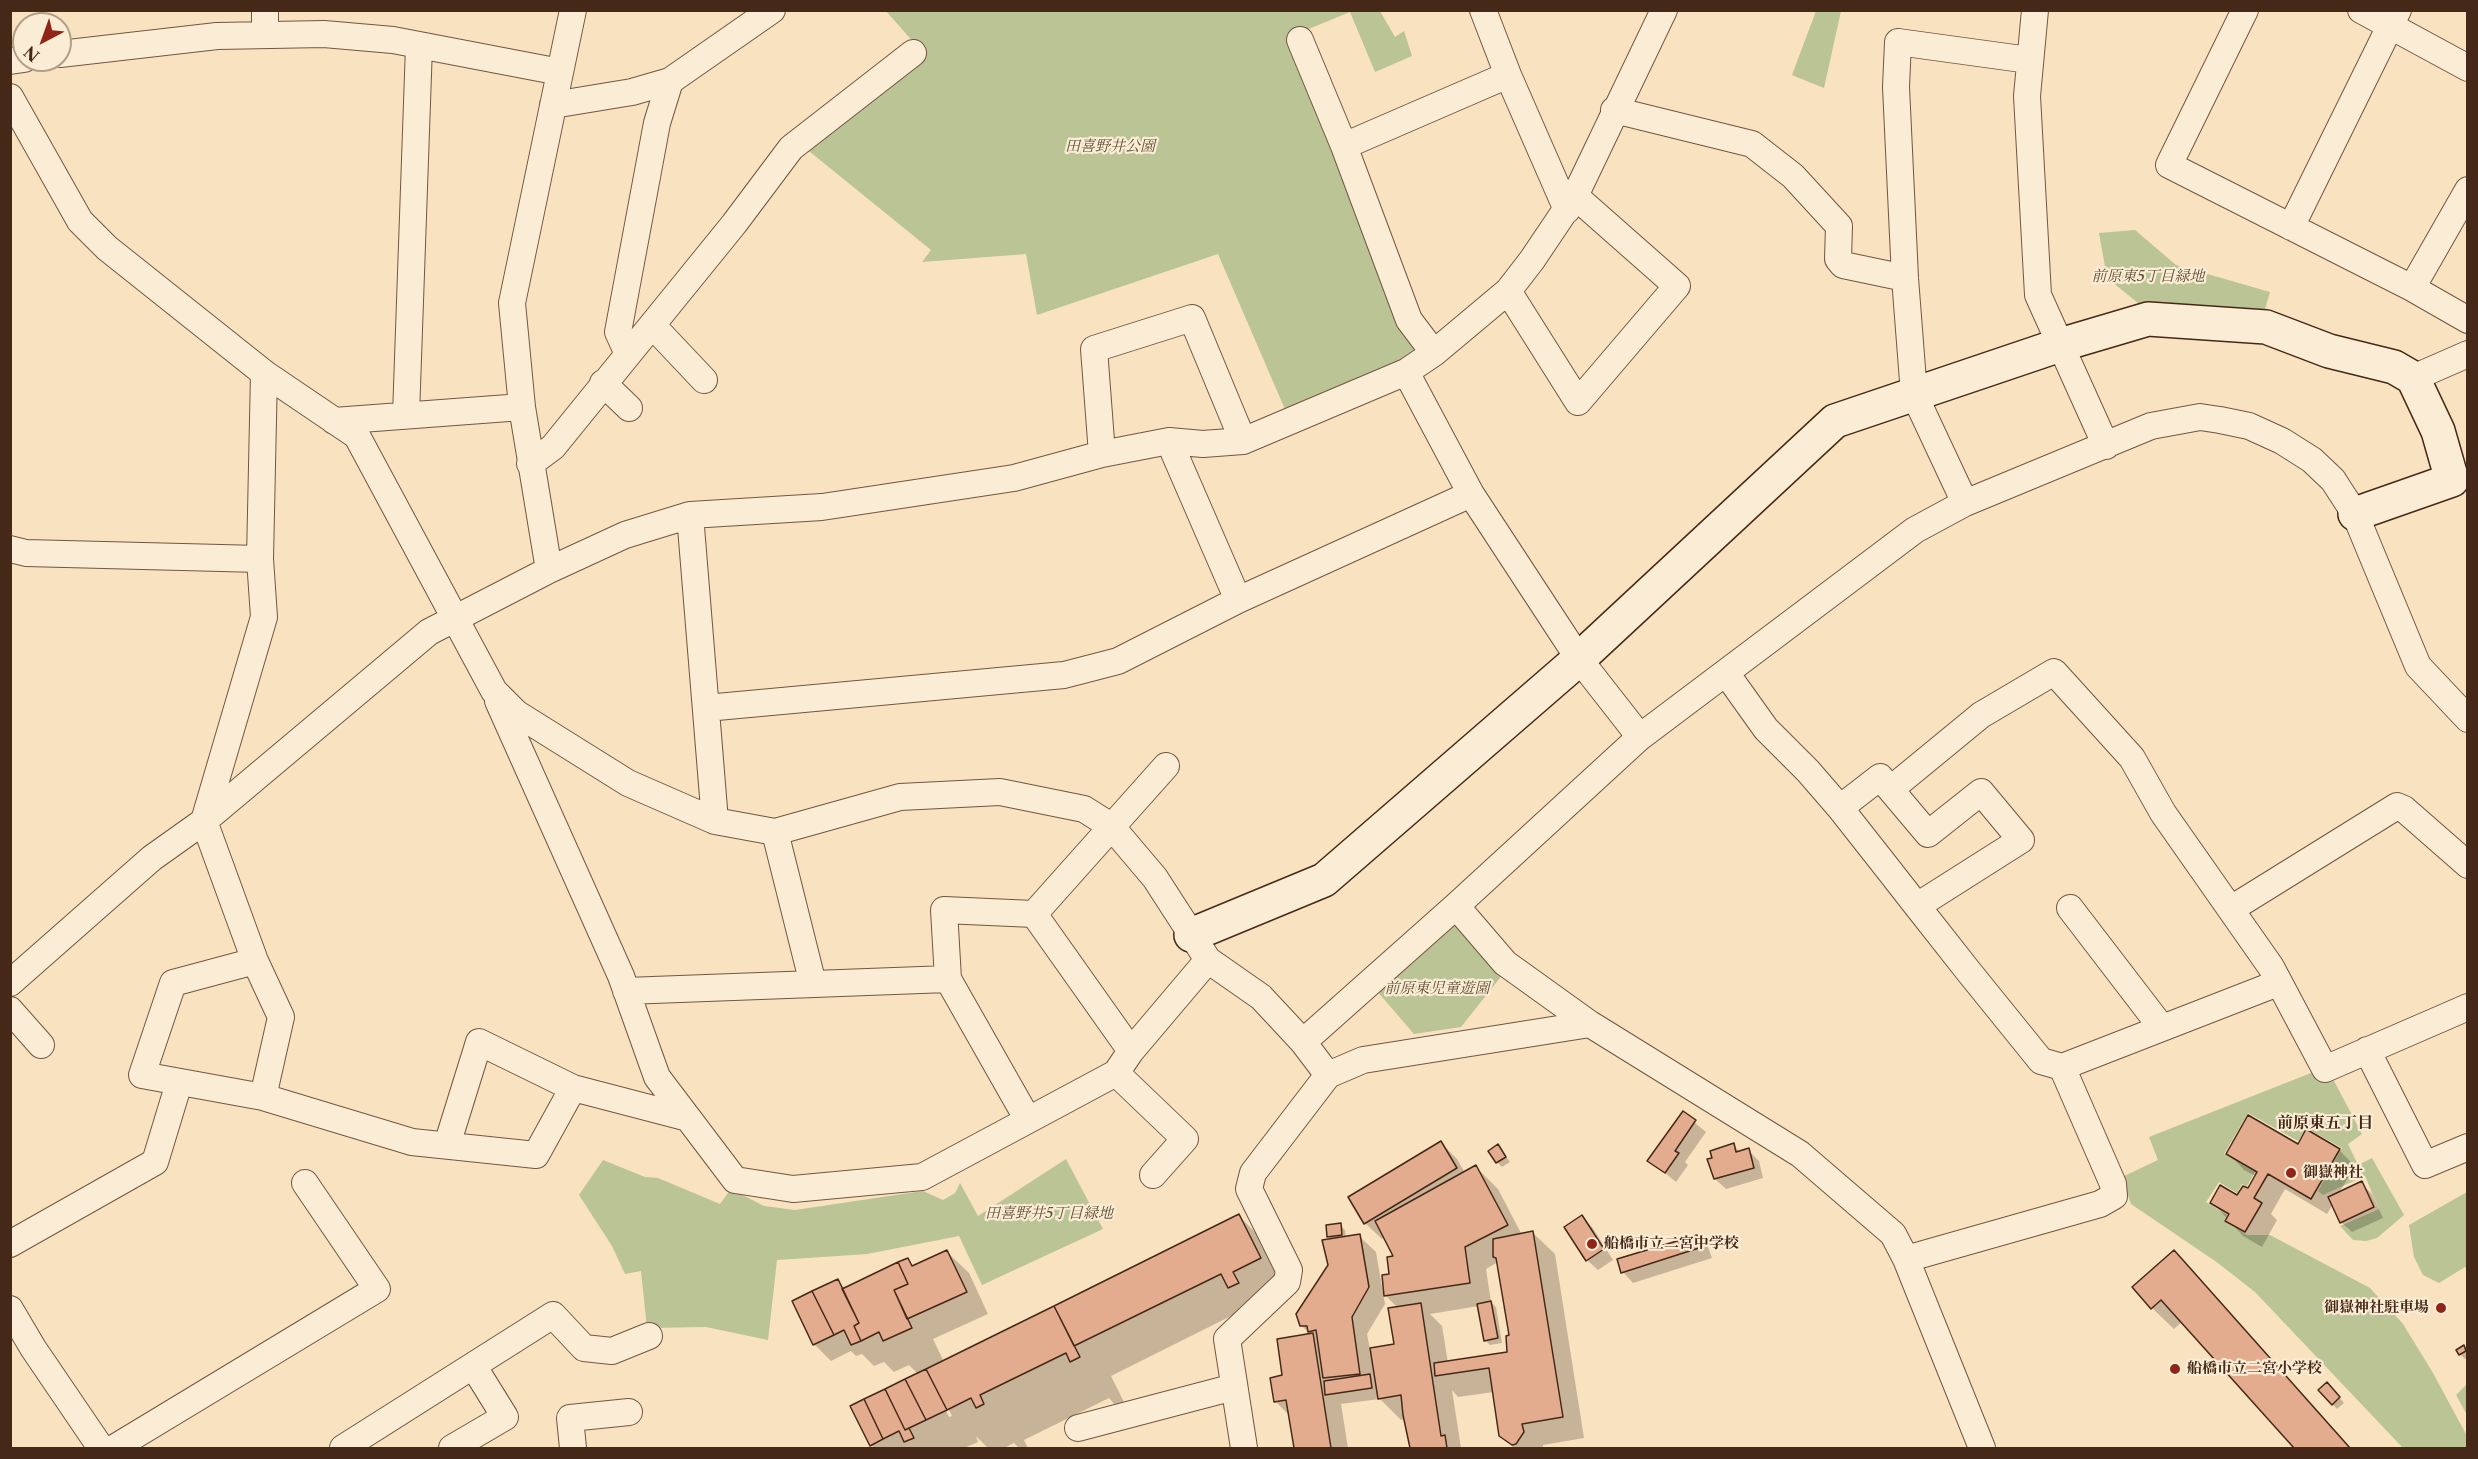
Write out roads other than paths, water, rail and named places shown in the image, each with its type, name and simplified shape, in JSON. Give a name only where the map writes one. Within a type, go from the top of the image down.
[{"type":"street","points":[[549,570],[522,407],[512,303],[573,10]]},
{"type":"street","points":[[554,105],[632,92],[670,81],[772,10]]},
{"type":"street","points":[[1484,10],[1508,75],[1571,203],[1677,286],[1578,402],[1508,291]]},
{"type":"street","points":[[1642,10],[1652,35]]},
{"type":"street","points":[[10,983],[152,858],[204,821],[429,632],[549,570],[625,535],[690,515],[822,507],[1030,475],[1102,454],[1169,441],[1203,444],[1242,441],[1406,372],[1434,353],[1508,291],[1571,203],[1664,10]]},
{"type":"street","points":[[2035,10],[2026,96],[2038,296],[2106,446]]},
{"type":"street","points":[[2246,10],[2169,165],[2412,288],[2468,320]]},
{"type":"street","points":[[2361,10],[2395,19],[2468,68]]},
{"type":"street","points":[[2291,227],[2395,19]]},
{"type":"street","points":[[72,53],[217,36],[265,23],[324,34],[393,40],[560,72]]},
{"type":"street","points":[[1300,40],[1344,146],[1409,320],[1434,353]]},
{"type":"street","points":[[1965,503],[1914,394],[1905,278],[1896,87],[1898,42],[2029,60]]},
{"type":"street","points":[[406,415],[418,46]]},
{"type":"street","points":[[530,464],[553,447],[603,383],[653,326],[791,148],[913,53]]},
{"type":"street","points":[[1344,146],[1508,75]]},
{"type":"street","points":[[628,354],[618,332],[657,123],[670,81]]},
{"type":"street","points":[[10,97],[80,221],[131,270],[264,373],[357,436],[494,691],[626,991],[657,1077],[735,1180],[793,1189],[922,1177],[1116,1073],[1199,947],[1324,880],[1579,659],[1835,421],[2060,345],[2148,319],[2266,327],[2329,351],[2394,367],[2413,378],[2438,431],[2452,480],[2355,514]]},
{"type":"street","points":[[1614,110],[1752,144],[1793,176],[1839,226],[1838,259],[1843,265],[1905,278]]},
{"type":"street","points":[[2412,288],[2468,190]]},
{"type":"street","points":[[1102,454],[1094,350],[1192,318],[1242,441]]},
{"type":"street","points":[[653,326],[704,380]]},
{"type":"street","points":[[2413,378],[2468,354]]},
{"type":"street","points":[[1406,372],[1471,494],[1579,659],[1640,737]]},
{"type":"street","points":[[263,1097],[281,1017],[255,961],[204,821],[264,617],[260,559],[264,373]]},
{"type":"street","points":[[603,383],[628,408]]},
{"type":"street","points":[[334,421],[522,407]]},
{"type":"street","points":[[1303,1042],[1456,906],[1640,737],[1915,530],[1965,503],[2151,426],[2200,417],[2249,426],[2282,441],[2312,460],[2333,480],[2355,514],[2418,666],[2468,719]]},
{"type":"street","points":[[1169,441],[1238,600]]},
{"type":"street","points":[[706,708],[1064,675],[1118,661],[1238,600],[1471,494]]},
{"type":"street","points":[[690,515],[715,821]]},
{"type":"street","points":[[10,549],[26,554],[260,559]]},
{"type":"street","points":[[1891,789],[1981,715],[2054,672],[2132,758],[2163,813],[2271,967],[2325,1069],[2468,1007]]},
{"type":"street","points":[[1726,673],[1766,729],[1808,771],[1840,808],[2041,1061],[2062,1067],[2278,983]]},
{"type":"street","points":[[494,691],[516,713],[628,783],[715,821],[775,832],[900,797],[1000,792],[1084,809],[1111,826],[1155,879],[1199,947],[1261,997],[1303,1042],[1328,1075]]},
{"type":"street","points":[[1034,914],[1166,766]]},
{"type":"street","points":[[1840,808],[1880,777],[1928,834],[1981,792],[2021,840],[1917,906]]},
{"type":"street","points":[[2231,909],[2397,806],[2404,808],[2468,865]]},
{"type":"street","points":[[775,832],[813,984]]},
{"type":"street","points":[[1456,906],[1505,963],[1590,1024],[1800,1154],[1893,1234],[1906,1258],[1982,1449]]},
{"type":"street","points":[[2070,908],[2162,1028]]},
{"type":"street","points":[[1028,1120],[948,979],[944,910],[1034,914]]},
{"type":"street","points":[[1034,914],[1131,1051]]},
{"type":"street","points":[[255,961],[173,983],[142,1075],[263,1097],[412,1142],[536,1155],[573,1088]]},
{"type":"street","points":[[626,991],[948,979]]},
{"type":"street","points":[[10,1010],[41,1045]]},
{"type":"street","points":[[1244,1449],[1227,1339],[1287,1282],[1289,1270],[1249,1189],[1253,1173],[1328,1075],[1364,1060],[1590,1024]]},
{"type":"street","points":[[447,1145],[479,1042],[573,1088],[687,1118]]},
{"type":"street","points":[[2367,1050],[2425,1166],[2468,1147]]},
{"type":"street","points":[[1906,1258],[2100,1204],[2114,1196],[2113,1184],[2062,1067]]},
{"type":"street","points":[[1116,1073],[1185,1139],[1153,1174]]},
{"type":"street","points":[[10,1244],[155,1162],[179,1083]]},
{"type":"street","points":[[114,1449],[377,1289],[304,1183]]},
{"type":"street","points":[[10,1309],[33,1348],[101,1449]]},
{"type":"street","points":[[345,1448],[552,1315],[584,1348],[612,1351],[649,1336]]},
{"type":"street","points":[[452,1449],[505,1417],[474,1367]]},
{"type":"street","points":[[1078,1428],[1234,1387]]},
{"type":"street","points":[[573,1449],[570,1418],[629,1412]]},
{"type":"place","name":"御嶽神社","points":[[2291,1173]]},
{"type":"place","name":"船橋市立二宮中学校","points":[[1592,1244]]},
{"type":"place","name":"御嶽神社駐車場","points":[[2441,1308]]},
{"type":"place","name":"船橋市立二宮小学校","points":[[2175,1369]]},
{"type":"district","name":"前原東五丁目","points":[[2325,1123]]},
{"type":"park label","name":"田喜野井公園","points":[[1110,147]]},
{"type":"park label","name":"前原東5丁目緑地","points":[[2148,277]]},
{"type":"park label","name":"前原東児童遊園","points":[[1437,989]]},
{"type":"park label","name":"田喜野井5丁目緑地","points":[[1049,1214]]}]
